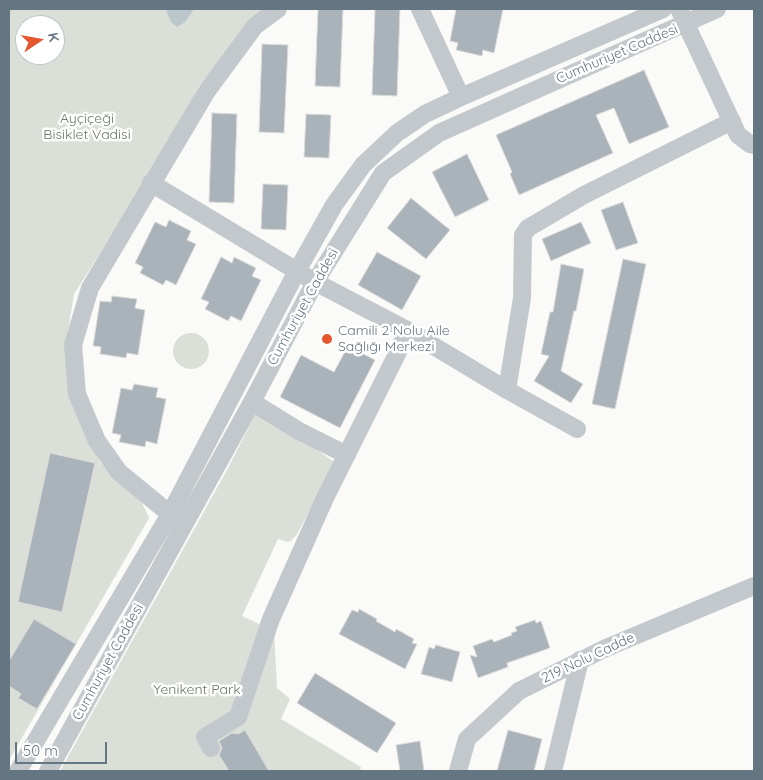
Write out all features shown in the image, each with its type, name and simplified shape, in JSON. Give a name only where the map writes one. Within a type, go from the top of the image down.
[{"type":"street","points":[[170,514],[119,472],[97,441],[77,394],[73,345],[90,288],[207,91],[255,26],[278,9]]},
{"type":"street","points":[[420,9],[460,97]]},
{"type":"street","name":"Cumhuriyet Caddesi","points":[[18,771],[170,514],[297,271],[334,205],[363,165],[397,134],[425,114],[663,9]]},
{"type":"street","name":"Cumhuriyet Caddesi","points":[[48,771],[252,402],[315,282],[384,173],[415,148],[439,132],[683,16],[717,9]]},
{"type":"street","points":[[683,16],[738,135],[754,145]]},
{"type":"street","points":[[507,390],[522,298],[522,235],[528,228],[584,195],[732,121]]},
{"type":"street","points":[[151,183],[315,282],[407,330],[507,390],[577,429]]},
{"type":"street","points":[[211,748],[205,737],[238,726],[271,619],[325,498],[398,352],[407,330]]},
{"type":"street","points":[[252,402],[299,431],[347,455]]},
{"type":"street","name":"219 Nolu Cadde","points":[[458,771],[467,739],[519,691],[580,660],[754,586]]},
{"type":"street","points":[[553,771],[580,660]]},
{"type":"green space","name":"Ayçiçeği Bisiklet Vadisi","points":[[9,9],[263,9],[199,86],[165,151],[74,294],[65,350],[73,408],[100,462],[119,482],[139,496],[149,518],[9,760]]},
{"type":"green space","points":[[191,333],[204,338],[209,351],[204,364],[191,369],[178,364],[173,351],[178,338]]},
{"type":"green space","name":"Yenikent Park","points":[[257,411],[290,430],[334,462],[297,534],[291,541],[287,542],[278,539],[242,616],[274,631],[277,688],[290,699],[281,719],[361,767],[360,771],[60,771],[227,470]]},
{"type":"shaded area","points":[[166,9],[194,9],[185,22],[177,27],[171,22]]},
{"type":"building","points":[[318,9],[343,9],[340,87],[315,86]]},
{"type":"building","points":[[375,9],[400,9],[397,96],[372,95]]},
{"type":"building","points":[[456,9],[503,9],[494,53],[483,50],[482,56],[456,50],[458,43],[450,41]]},
{"type":"building","points":[[262,44],[288,45],[284,133],[259,132]]},
{"type":"building","points":[[644,70],[669,127],[629,144],[614,108],[596,115],[613,153],[519,195],[510,174],[512,172],[496,135]]},
{"type":"building","points":[[212,113],[237,114],[234,203],[209,202]]},
{"type":"building","points":[[306,114],[331,115],[329,158],[304,157]]},
{"type":"building","points":[[467,154],[489,200],[455,217],[432,172]]},
{"type":"building","points":[[263,184],[288,185],[286,230],[261,229]]},
{"type":"building","points":[[411,198],[450,230],[426,259],[387,228]]},
{"type":"building","points":[[623,202],[638,243],[616,250],[601,210]]},
{"type":"building","points":[[169,220],[191,231],[187,240],[196,244],[176,285],[166,280],[163,285],[140,273],[143,267],[135,263],[155,222],[166,227]]},
{"type":"building","points":[[581,222],[591,243],[551,261],[542,239]]},
{"type":"building","points":[[377,252],[421,276],[402,310],[358,285]]},
{"type":"building","points":[[221,257],[232,263],[234,257],[256,268],[252,276],[261,280],[241,321],[231,316],[228,321],[205,309],[209,302],[201,299]]},
{"type":"building","points":[[623,259],[646,264],[615,409],[592,404]]},
{"type":"building","points":[[561,264],[584,269],[561,371],[583,384],[571,403],[534,381],[549,356],[541,354],[550,312],[553,312]]},
{"type":"building","points":[[112,296],[137,299],[135,308],[145,310],[138,355],[127,353],[126,358],[100,354],[101,347],[93,346],[100,301],[111,302]]},
{"type":"building","points":[[348,346],[375,360],[340,428],[280,397],[301,355],[334,372]]},
{"type":"building","points":[[134,384],[158,388],[156,397],[166,399],[157,444],[146,441],[145,447],[119,442],[121,435],[112,433],[121,388],[132,390]]},
{"type":"building","points":[[50,453],[95,463],[62,612],[18,602]]},
{"type":"building","points":[[359,609],[395,632],[396,629],[414,639],[412,643],[417,644],[405,669],[339,634],[352,610],[358,612]]},
{"type":"building","points":[[34,619],[76,644],[37,709],[18,698],[21,694],[9,686],[9,661]]},
{"type":"building","points":[[535,620],[536,623],[541,621],[550,648],[507,663],[508,667],[478,678],[470,655],[477,657],[473,646],[492,639],[494,642],[512,635],[511,633],[517,631],[515,627]]},
{"type":"building","points":[[436,645],[460,652],[452,682],[421,674],[429,647],[434,649]]},
{"type":"building","points":[[315,673],[396,723],[377,753],[297,703]]},
{"type":"building","points":[[245,730],[269,771],[229,771],[219,755],[222,748],[219,741],[232,733],[238,734]]},
{"type":"building","points":[[508,730],[542,739],[534,771],[497,771]]},
{"type":"building","points":[[420,741],[424,771],[400,771],[396,745]]},
{"type":"place","name":"Camili 2 Nolu Aile Sağlığı Merkezi","points":[[327,339]]}]
